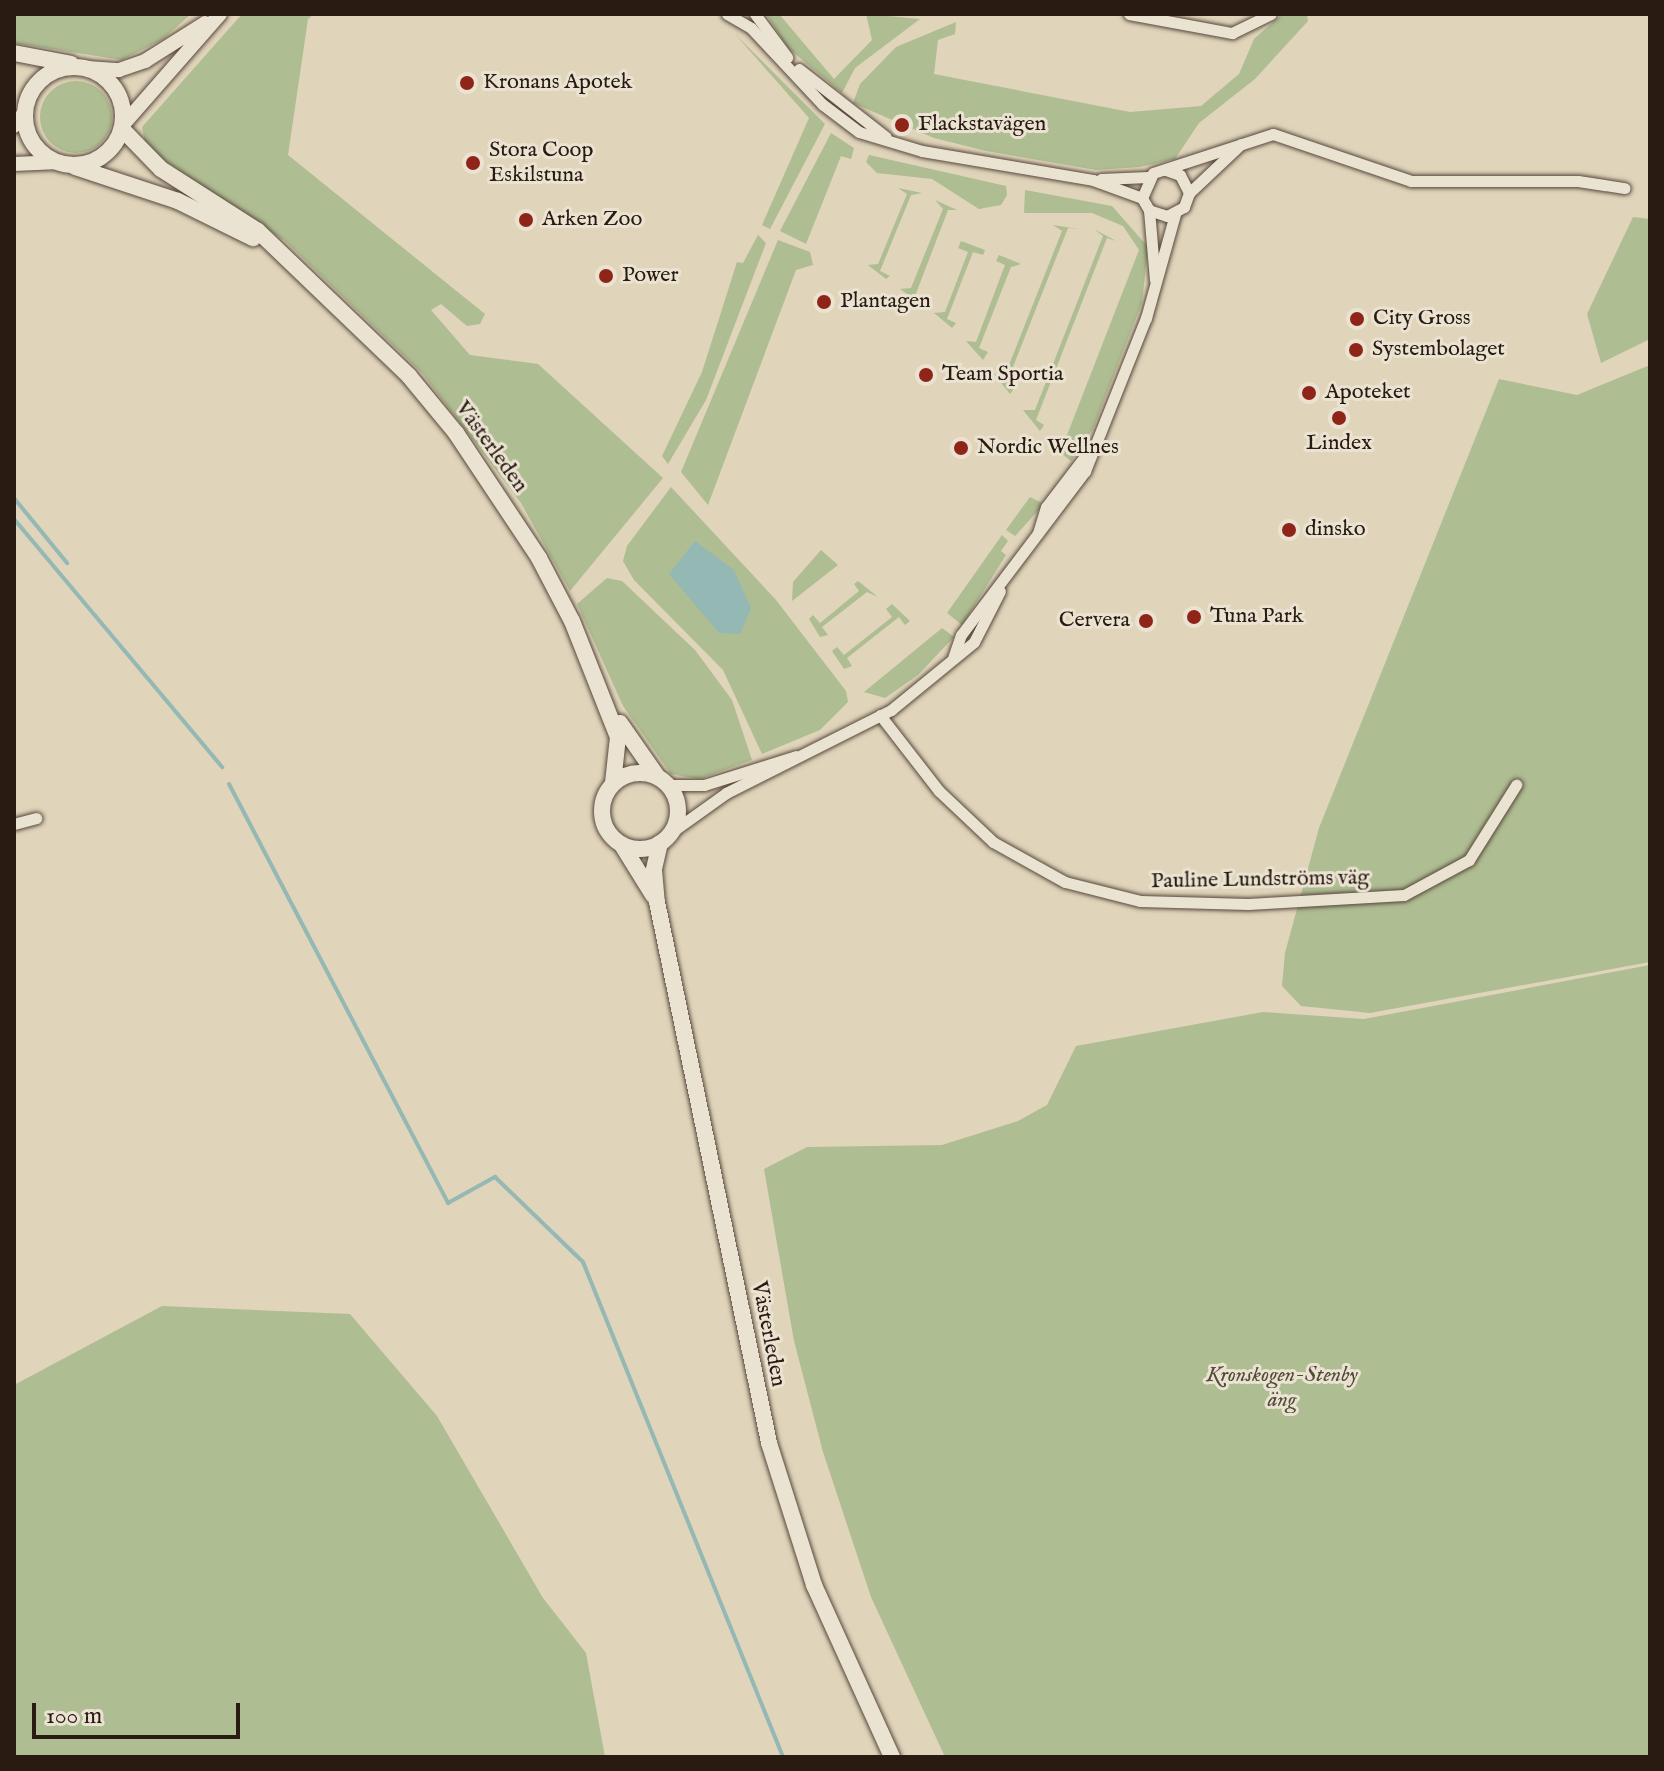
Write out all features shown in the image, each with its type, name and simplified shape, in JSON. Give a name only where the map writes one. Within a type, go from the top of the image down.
[{"type":"main road","points":[[14,53],[86,68],[116,88],[122,127],[100,158],[62,163],[33,143],[25,109],[14,91]]},
{"type":"main road","points":[[25,109],[45,76],[86,68]]},
{"type":"main road","name":"Västerleden","points":[[122,127],[154,163],[258,231],[409,376],[456,433],[539,558],[610,708],[662,781]]},
{"type":"main road","name":"Västerleden","points":[[62,163],[178,201],[279,254]]},
{"type":"main road","name":"Västerleden","points":[[610,708],[621,757],[613,783]]},
{"type":"main road","points":[[631,773],[662,781],[678,807],[673,831],[660,843],[642,849],[622,845],[602,816],[613,783],[631,773]]},
{"type":"main road","name":"Västerleden","points":[[660,843],[654,870],[657,902],[782,1491],[832,1632],[892,1757]]},
{"type":"main road","name":"Västerleden","points":[[622,845],[657,902]]},
{"type":"street","points":[[86,68],[119,70],[145,61],[219,14]]},
{"type":"street","points":[[122,127],[219,14]]},
{"type":"street","points":[[727,14],[741,23],[837,117],[859,132],[886,137],[922,151],[1093,180],[1142,198],[1149,210],[1156,288]]},
{"type":"street","points":[[741,23],[755,14],[826,95],[886,137]]},
{"type":"street","points":[[1129,14],[1232,33],[1271,14]]},
{"type":"street","points":[[14,126],[25,109]]},
{"type":"street","points":[[1093,180],[1148,177],[1247,139],[1273,134],[1411,181],[1578,181],[1624,188]]},
{"type":"street","points":[[673,831],[696,811],[796,756],[880,715],[974,642],[1002,587],[1037,534],[1046,507],[1095,444],[1156,288],[1175,214],[1189,193],[1247,139]]},
{"type":"street","points":[[14,164],[62,163]]},
{"type":"street","points":[[1166,170],[1180,175],[1189,193]]},
{"type":"street","points":[[1142,198],[1148,177]]},
{"type":"street","points":[[1149,210],[1175,214]]},
{"type":"street","name":"Pauline Lundströms väg","points":[[880,715],[939,791],[993,842],[1065,882],[1140,901],[1248,904],[1404,895],[1469,860],[1516,785]]},
{"type":"street","points":[[662,781],[704,785],[796,756]]},
{"type":"street","points":[[14,824],[36,818]]},
{"type":"green space","points":[[14,14],[191,14],[163,39],[122,60],[14,43]]},
{"type":"green space","points":[[242,14],[314,14],[308,19],[288,155],[485,314],[480,324],[467,326],[441,304],[431,310],[470,355],[538,364],[663,478],[570,591],[521,503],[422,373],[285,241],[146,148],[142,127]]},
{"type":"green space","points":[[766,14],[779,14],[834,79],[872,40],[866,14],[920,19],[855,68],[842,93],[788,48]]},
{"type":"green space","points":[[1282,14],[1307,14],[1308,21],[1255,79],[1199,123],[1175,159],[1140,167],[1096,170],[986,151],[934,138],[853,103],[860,84],[896,47],[956,22],[955,34],[938,40],[934,74],[1130,112],[1201,106],[1239,74],[1254,39]]},
{"type":"green space","points":[[735,34],[825,124],[770,229],[762,225],[809,118]]},
{"type":"green space","points":[[76,81],[102,91],[112,117],[102,143],[76,153],[50,143],[40,117],[50,91]]},
{"type":"green space","points":[[831,133],[854,148],[851,159],[841,156],[806,244],[780,231]]},
{"type":"green space","points":[[869,155],[1006,186],[1007,195],[1001,205],[979,209],[932,179],[877,173],[866,162]]},
{"type":"green space","points":[[898,188],[922,193],[911,195],[880,271],[890,276],[886,279],[868,265],[878,264],[907,194]]},
{"type":"green space","points":[[1025,190],[1112,206],[1148,247],[1142,303],[1093,429],[1071,461],[1052,446],[1062,448],[1139,250],[1123,226],[1092,213],[1024,213]]},
{"type":"green space","points":[[935,200],[957,210],[948,210],[915,296],[920,303],[900,289],[911,288],[943,209]]},
{"type":"green space","points":[[1633,217],[1650,219],[1650,339],[1601,363],[1587,314]]},
{"type":"green space","points":[[1053,225],[1078,229],[1068,228],[1007,382],[1016,386],[1010,394],[994,374],[1005,375],[1062,231]]},
{"type":"green space","points":[[1094,229],[1116,241],[1107,238],[1036,420],[1044,425],[1040,431],[1023,410],[1035,410],[1103,236]]},
{"type":"green space","points":[[758,235],[766,243],[706,400],[668,464],[662,456],[702,372],[737,262],[743,263]]},
{"type":"green space","points":[[778,240],[810,252],[813,265],[796,270],[708,505],[681,472]]},
{"type":"green space","points":[[961,241],[985,250],[983,255],[973,252],[947,319],[956,323],[952,328],[934,313],[945,312],[968,252],[958,248]]},
{"type":"green space","points":[[999,255],[1021,264],[1011,267],[979,348],[988,352],[983,360],[966,341],[976,342],[1005,265],[996,261]]},
{"type":"green space","points":[[1650,365],[1650,962],[1370,1013],[1301,1006],[1282,986],[1285,953],[1319,828],[1499,379],[1577,395]]},
{"type":"green space","points":[[671,487],[776,600],[846,691],[848,702],[820,730],[762,754],[723,670],[634,580],[623,561],[627,546]],"holes":[[[751,608],[719,633],[702,609]]]},
{"type":"green space","points":[[1030,497],[1044,504],[1015,536],[1006,530]]},
{"type":"green space","points":[[1002,535],[1008,541],[1001,551],[1006,555],[962,625],[947,613]]},
{"type":"green space","points":[[821,550],[838,565],[792,601],[793,582]]},
{"type":"green space","points":[[607,578],[622,581],[695,650],[732,700],[752,760],[699,779],[671,774],[623,706],[577,604]]},
{"type":"green space","points":[[858,581],[878,597],[867,592],[822,627],[828,635],[820,637],[809,619],[813,615],[820,623],[859,591],[854,584]]},
{"type":"green space","points":[[892,604],[910,621],[905,625],[899,617],[847,658],[852,666],[844,669],[832,651],[837,647],[844,655],[892,617],[886,609]]},
{"type":"green space","points":[[942,628],[954,637],[918,675],[885,698],[864,692]]},
{"type":"green space","name":"Kronskogen-Stenby äng","points":[[1650,965],[1650,1757],[945,1757],[871,1597],[823,1452],[794,1341],[764,1169],[807,1147],[942,1145],[1018,1121],[1047,1105],[1076,1046],[1263,1012],[1364,1019]]},
{"type":"green space","points":[[162,1306],[350,1314],[437,1416],[543,1598],[586,1653],[605,1757],[14,1757],[14,1385]]},
{"type":"water","points":[[695,541],[734,570],[751,608],[740,634],[719,633],[669,574]]},
{"type":"waterway","points":[[14,498],[67,563]]},
{"type":"waterway","points":[[14,519],[222,767]]},
{"type":"waterway","points":[[229,784],[448,1203],[495,1177],[583,1262],[783,1757]]},
{"type":"place","name":"Kronans Apotek","points":[[467,83]]},
{"type":"place","name":"Flackstavägen","points":[[902,125]]},
{"type":"place","name":"Stora Coop Eskilstuna","points":[[473,163]]},
{"type":"place","name":"Arken Zoo","points":[[526,220]]},
{"type":"place","name":"Power","points":[[606,276]]},
{"type":"place","name":"Plantagen","points":[[824,302]]},
{"type":"place","name":"City Gross","points":[[1357,319]]},
{"type":"place","name":"Systembolaget","points":[[1356,350]]},
{"type":"place","name":"Team Sportia","points":[[926,375]]},
{"type":"place","name":"Apoteket","points":[[1309,393]]},
{"type":"place","name":"Lindex","points":[[1339,418]]},
{"type":"place","name":"Nordic Wellnes","points":[[961,448]]},
{"type":"place","name":"dinsko","points":[[1289,530]]},
{"type":"place","name":"Tuna Park","points":[[1194,617]]},
{"type":"place","name":"Cervera","points":[[1146,621]]}]
